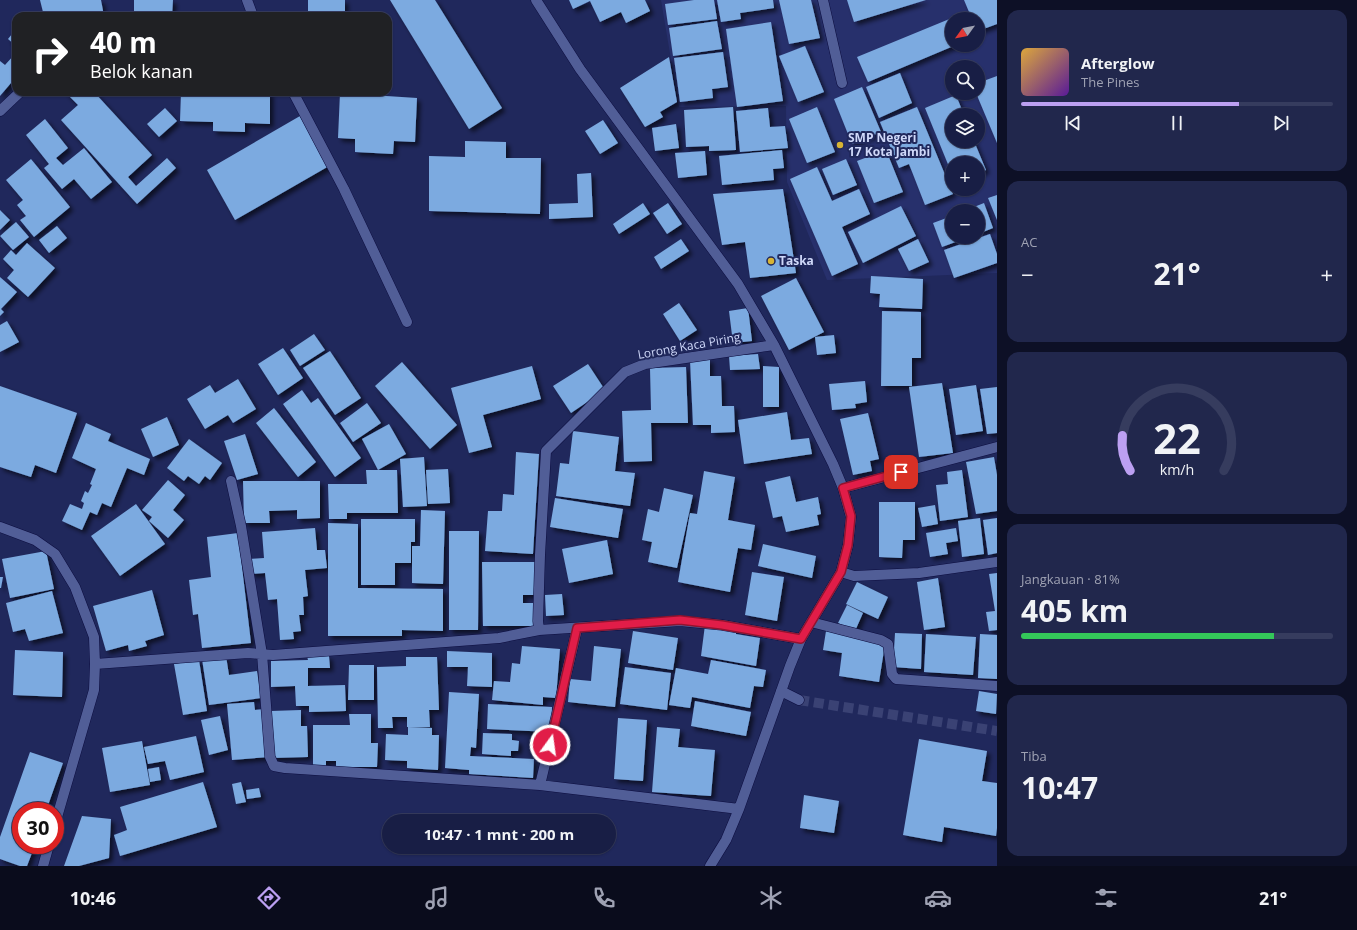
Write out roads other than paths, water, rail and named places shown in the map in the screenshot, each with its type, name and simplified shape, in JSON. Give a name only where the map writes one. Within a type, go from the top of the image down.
[{"type":"street","points":[[247,0],[252,12]]},
{"type":"street","points":[[536,0],[580,69],[738,284],[774,346],[833,464],[843,488],[851,516],[848,545],[841,572],[801,639],[739,809],[726,840],[710,866]]},
{"type":"street","points":[[823,0],[842,83]]},
{"type":"street","points":[[0,111],[16,96]]},
{"type":"street","points":[[295,96],[344,189],[407,322]]},
{"type":"street","name":"Lorong Kaca Piring","points":[[540,630],[538,621],[540,555],[546,451],[625,372],[646,364],[774,346]]},
{"type":"street","points":[[843,488],[997,447]]},
{"type":"street","points":[[231,481],[241,526],[262,654],[270,757],[274,766],[285,768],[540,785],[739,809]]},
{"type":"street","points":[[0,527],[35,540],[55,554],[75,587],[94,637],[94,690],[61,802]]},
{"type":"street","points":[[841,572],[854,576],[920,573],[997,562]]},
{"type":"street","points":[[95,664],[156,658],[248,652],[273,656],[499,638],[540,630],[680,620],[722,625],[801,639]]},
{"type":"street","points":[[811,622],[881,640],[888,644],[892,674],[896,679],[997,686]]},
{"type":"street","points":[[540,785],[577,628]]},
{"type":"street","points":[[781,691],[799,700]]},
{"type":"street","points":[[43,866],[46,854]]},
{"type":"tunnel","points":[[799,700],[997,731]]},
{"type":"place","name":"SMP Negeri 17 Kota Jambi","points":[[840,145]]},
{"type":"place","name":"Taska","points":[[771,261]]}]
